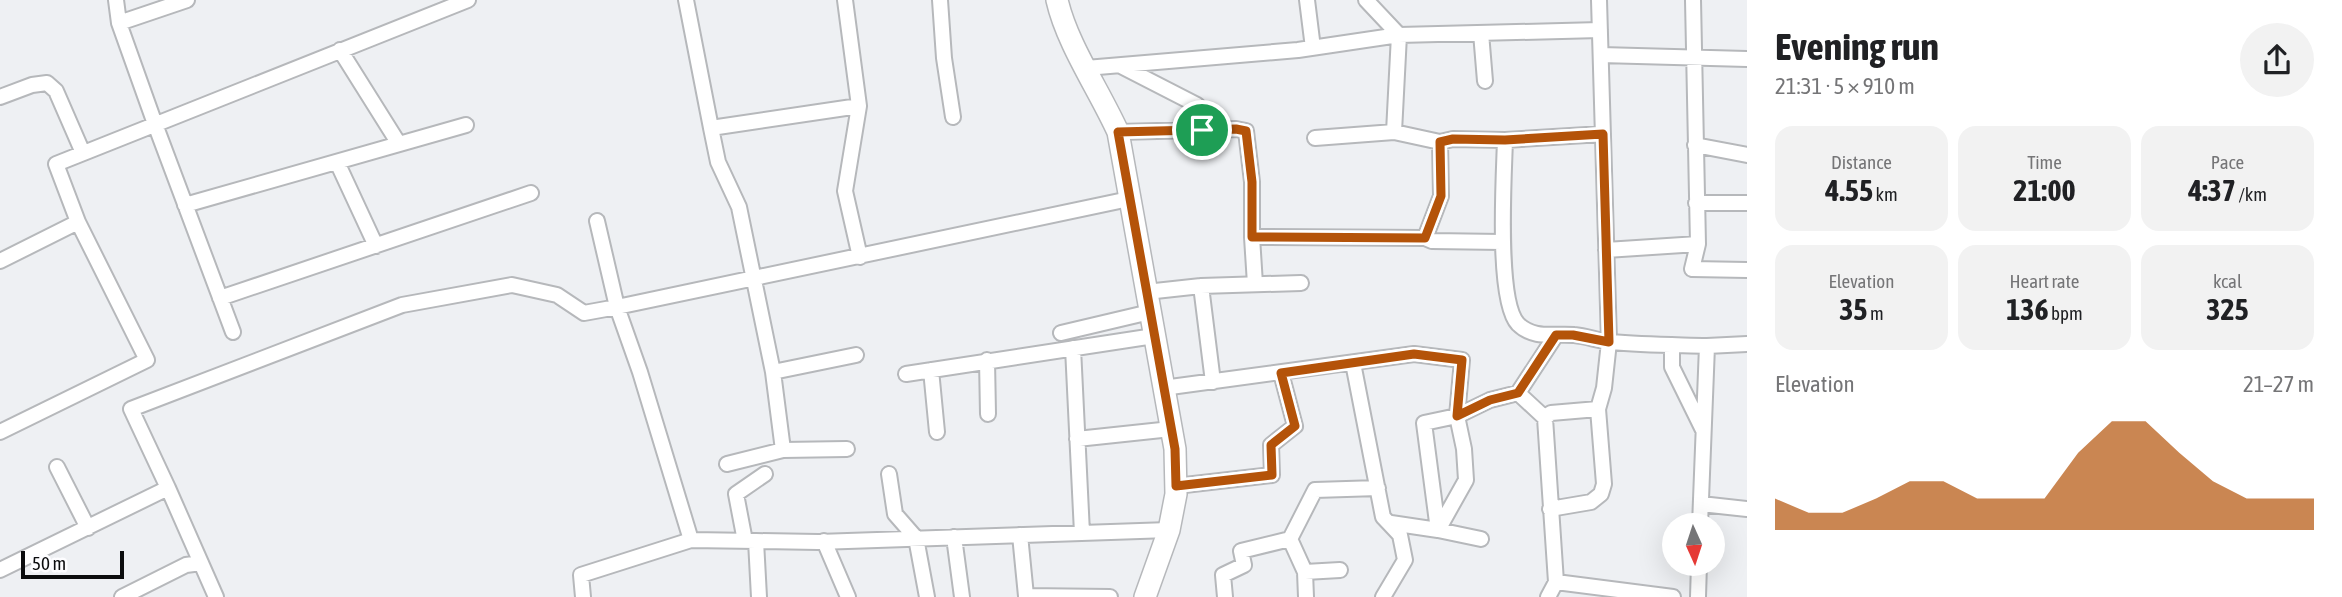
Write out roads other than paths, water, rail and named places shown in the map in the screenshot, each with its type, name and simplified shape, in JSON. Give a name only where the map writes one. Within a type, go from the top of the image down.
[{"type":"main road","points":[[1057,0],[1086,68],[1118,132],[1175,449],[1176,486],[1169,530],[1145,597]]},
{"type":"street","points":[[116,0],[119,23],[233,332]]},
{"type":"street","points":[[119,23],[187,0]]},
{"type":"street","points":[[0,432],[147,360],[78,222],[56,164],[340,50],[442,5],[468,0]]},
{"type":"street","points":[[685,0],[718,162],[739,206],[773,372],[783,450]]},
{"type":"street","points":[[845,0],[859,106],[845,191],[860,257]]},
{"type":"street","points":[[940,0],[944,58],[953,117]]},
{"type":"street","points":[[1307,0],[1312,48]]},
{"type":"street","points":[[1366,0],[1399,34],[1394,132]]},
{"type":"street","points":[[1550,509],[1591,502],[1601,494],[1604,484],[1598,409],[1604,388],[1609,342],[1599,0]]},
{"type":"street","points":[[1693,0],[1698,244],[1692,269],[1747,270]]},
{"type":"street","points":[[1086,68],[1312,48],[1399,34],[1600,30]]},
{"type":"street","points":[[1481,33],[1485,81]]},
{"type":"street","points":[[340,50],[399,144]]},
{"type":"street","points":[[1601,55],[1747,60]]},
{"type":"street","points":[[1120,65],[1197,105],[1202,130]]},
{"type":"street","points":[[0,97],[32,85],[47,83],[56,91],[83,153]]},
{"type":"street","points":[[711,128],[859,106]]},
{"type":"street","points":[[185,205],[466,125]]},
{"type":"street","points":[[1118,132],[1246,131],[1252,182],[1255,284]]},
{"type":"street","points":[[1315,138],[1394,132],[1440,142],[1453,139],[1505,140],[1603,134]]},
{"type":"street","points":[[1505,140],[1502,242],[1509,307],[1516,322],[1525,330],[1541,335],[1573,335],[1609,342],[1707,346],[1747,344]]},
{"type":"street","points":[[1425,238],[1441,196],[1440,142]]},
{"type":"street","points":[[1695,145],[1747,155]]},
{"type":"street","points":[[337,162],[376,246]]},
{"type":"street","points":[[220,298],[531,193]]},
{"type":"street","points":[[216,597],[131,409],[402,305],[512,285],[557,295],[584,313],[1129,199]]},
{"type":"street","points":[[1696,203],[1747,203]]},
{"type":"street","points":[[597,221],[617,307],[640,372],[691,540]]},
{"type":"street","points":[[0,261],[78,222]]},
{"type":"street","points":[[1252,237],[1425,238],[1432,241],[1502,242]]},
{"type":"street","points":[[1606,250],[1698,244]]},
{"type":"street","points":[[1061,333],[1201,286],[1301,283]]},
{"type":"street","points":[[1201,286],[1213,382]]},
{"type":"street","points":[[1438,530],[1424,422],[1457,416],[1490,400],[1518,393],[1556,335]]},
{"type":"street","points":[[905,374],[1154,336]]},
{"type":"street","points":[[1672,345],[1672,367],[1704,432]]},
{"type":"street","points":[[1701,513],[1707,346]]},
{"type":"street","points":[[1073,348],[1082,533]]},
{"type":"street","points":[[1163,388],[1414,354],[1462,360],[1457,416],[1464,449],[1466,480],[1438,530]]},
{"type":"street","points":[[773,372],[856,355]]},
{"type":"street","points":[[987,360],[988,414]]},
{"type":"street","points":[[1353,363],[1383,517],[1400,535],[1405,560],[1383,597]]},
{"type":"street","points":[[932,370],[937,432]]},
{"type":"street","points":[[1176,486],[1272,475],[1271,445],[1295,426],[1281,373]]},
{"type":"street","points":[[1518,393],[1545,418],[1556,582],[1548,597]]},
{"type":"street","points":[[1545,418],[1551,413],[1598,409]]},
{"type":"street","points":[[1077,439],[1171,429]]},
{"type":"street","points":[[727,464],[783,450],[847,449]]},
{"type":"street","points":[[57,467],[88,527]]},
{"type":"street","points":[[759,597],[751,541],[736,494],[765,474]]},
{"type":"street","points":[[889,474],[895,514],[916,538],[927,597]]},
{"type":"street","points":[[0,570],[168,488]]},
{"type":"street","points":[[1225,597],[1223,575],[1244,565],[1241,551],[1290,539],[1315,490],[1378,488]]},
{"type":"street","points":[[1701,504],[1747,509]]},
{"type":"street","points":[[1391,523],[1481,538]]},
{"type":"street","points":[[583,597],[581,575],[691,540],[824,541],[1169,530]]},
{"type":"street","points":[[1020,535],[1026,596],[1110,597]]},
{"type":"street","points":[[954,537],[962,597]]},
{"type":"street","points":[[1290,539],[1306,572],[1306,597]]},
{"type":"street","points":[[824,541],[848,597]]},
{"type":"street","points":[[122,597],[187,565],[201,563]]},
{"type":"street","points":[[1306,572],[1340,570]]},
{"type":"street","points":[[1698,597],[1699,576]]},
{"type":"street","points":[[1556,582],[1673,597]]}]
